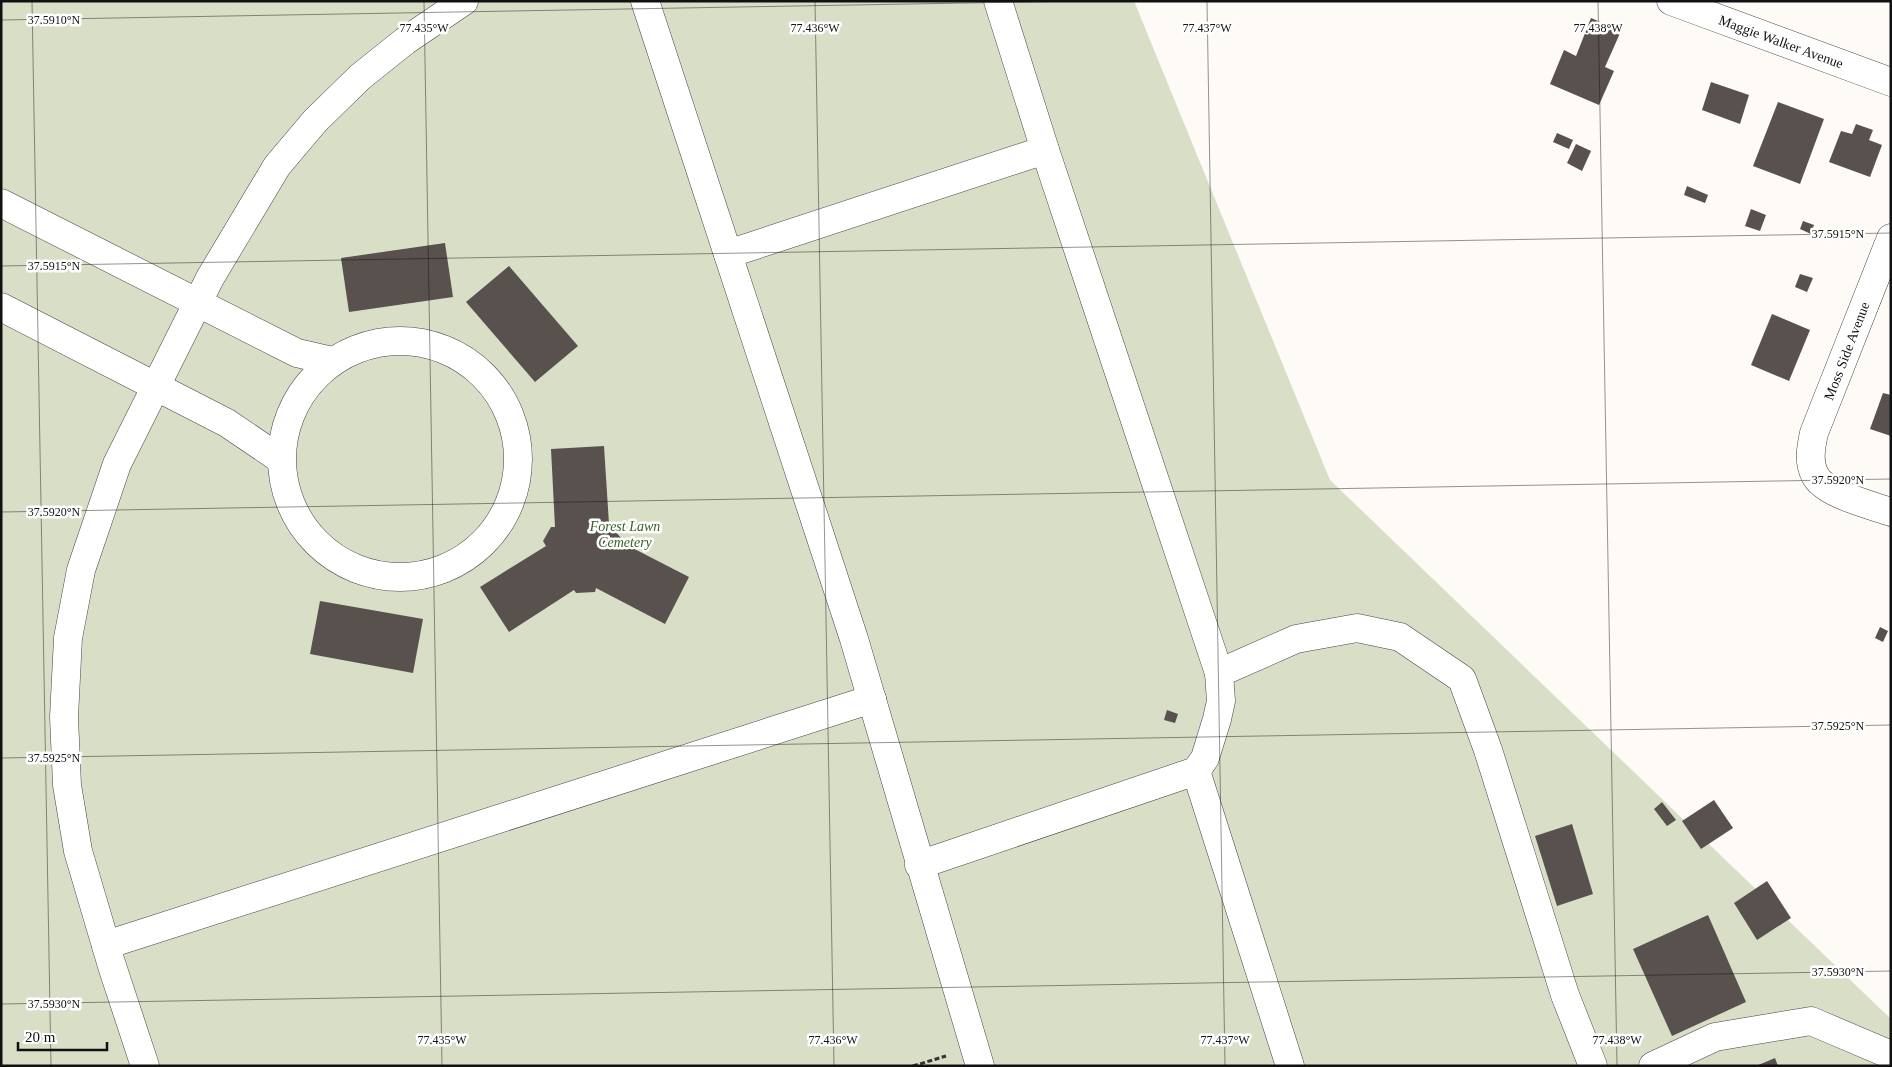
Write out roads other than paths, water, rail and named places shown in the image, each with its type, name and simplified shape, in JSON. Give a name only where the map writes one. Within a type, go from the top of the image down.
[{"type":"street","points":[[146,1066],[106,945],[78,851],[67,785],[64,717],[68,638],[82,570],[117,464],[210,278],[277,166],[315,121],[360,77],[464,1]]},
{"type":"street","points":[[644,1],[854,639],[976,1056]]},
{"type":"street","points":[[920,865],[1196,771],[1205,758],[1221,702],[1219,674],[1045,150],[998,1]]},
{"type":"street","name":"Maggie Walker Avenue","points":[[1671,1],[1891,82]]},
{"type":"street","points":[[728,254],[1045,150]]},
{"type":"street","points":[[1,203],[35,222],[297,353],[332,361]]},
{"type":"street","name":"Moss Side Avenue","points":[[1891,238],[1881,293],[1814,433],[1811,456],[1814,475],[1827,487],[1891,512]]},
{"type":"street","points":[[1,307],[226,423],[280,459]]},
{"type":"street","points":[[398,340],[433,345],[465,360],[472,366],[491,383],[510,413],[518,446],[517,482],[505,515],[485,543],[456,564],[423,576],[388,577],[354,569],[324,551],[300,525],[285,493],[280,459],[284,430],[294,404],[310,380],[332,361],[363,346],[398,340]]},
{"type":"street","points":[[1219,674],[1296,639],[1357,628],[1400,637],[1462,679],[1488,750],[1566,995],[1592,1066]]},
{"type":"street","points":[[106,945],[872,699]]},
{"type":"street","points":[[1196,771],[1290,1066]]},
{"type":"street","points":[[1653,1066],[1715,1037],[1811,1021],[1891,1055]]},
{"type":"park label","name":"Forest Lawn Cemetery","points":[[625,534]]}]
